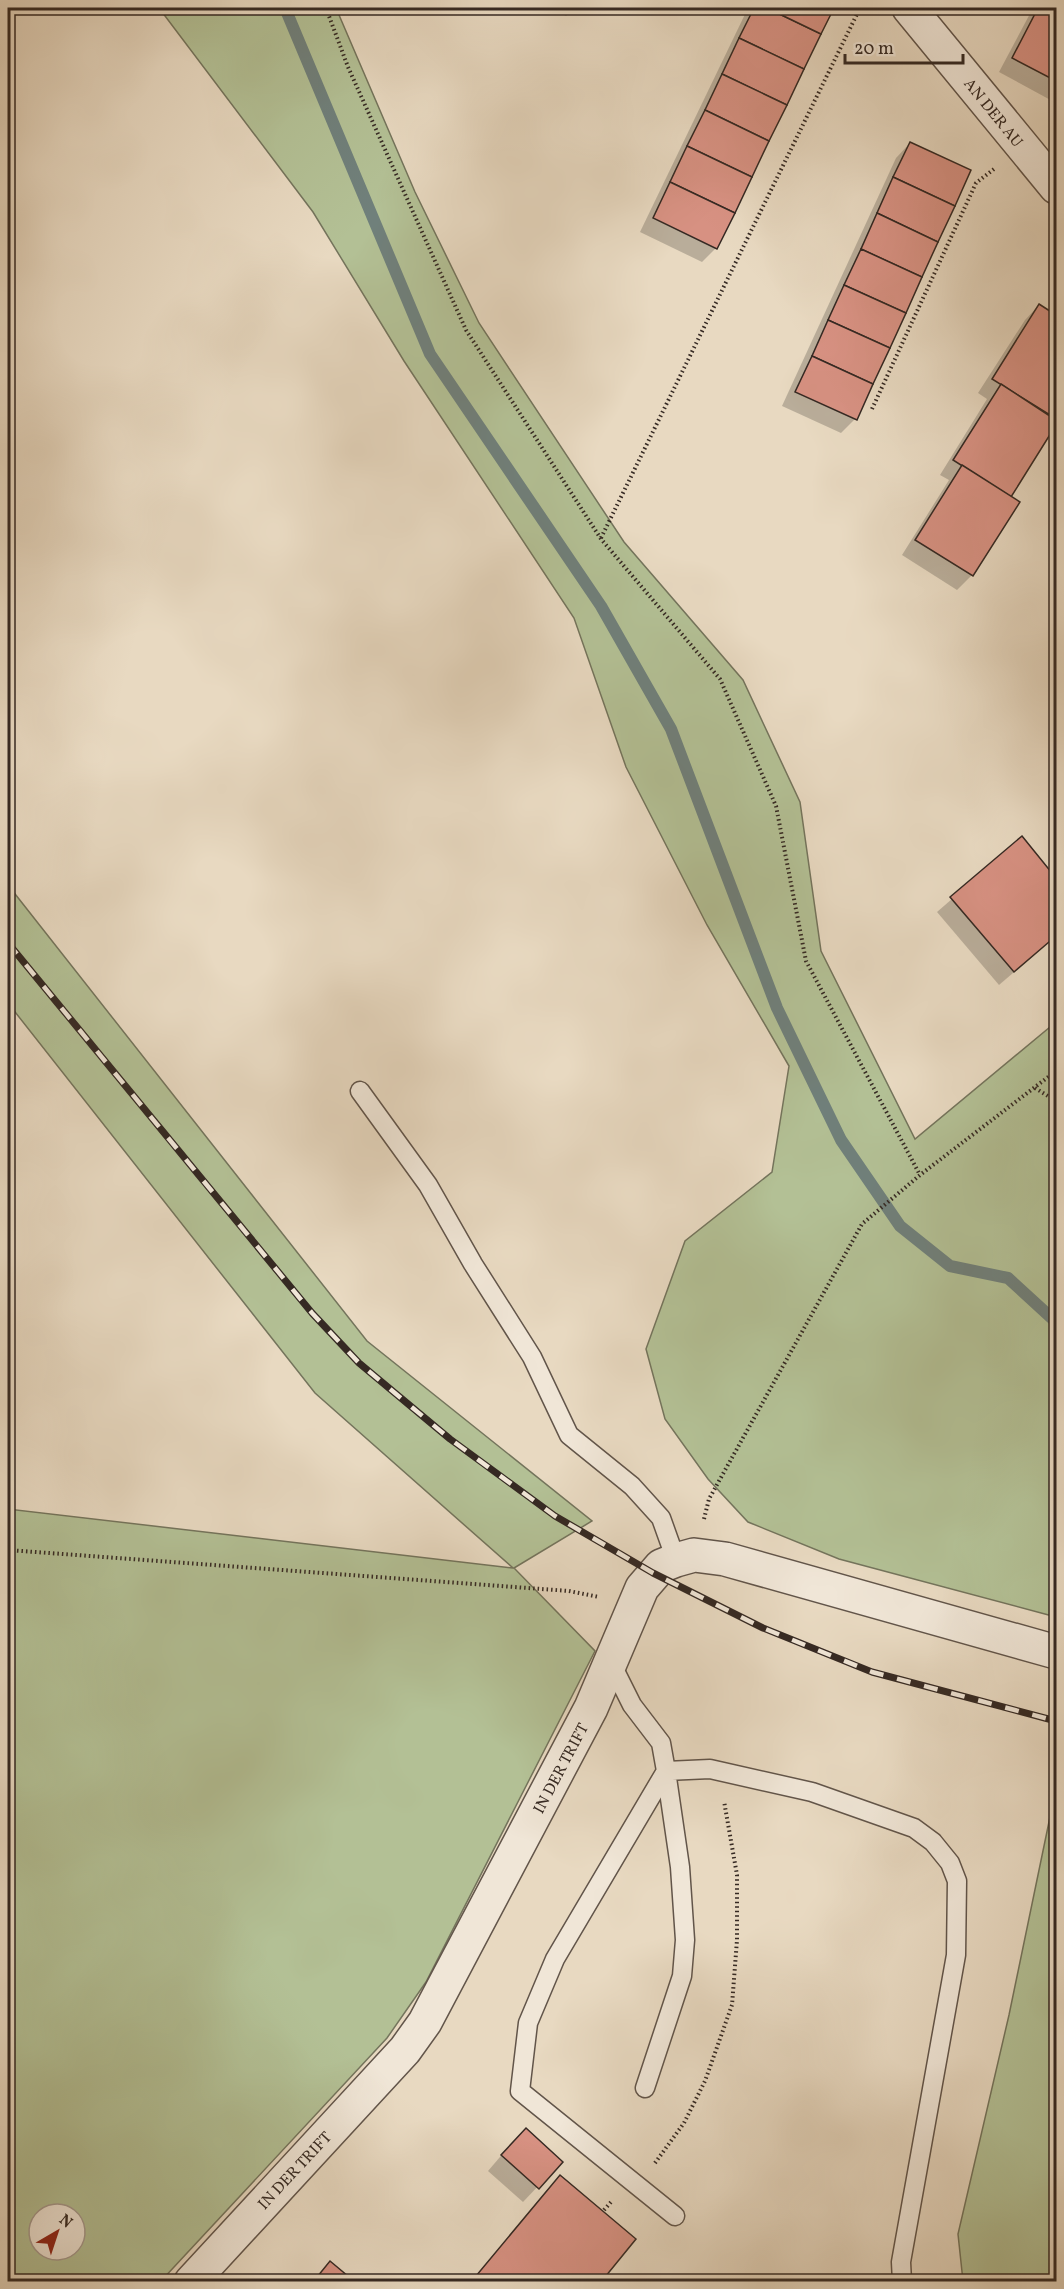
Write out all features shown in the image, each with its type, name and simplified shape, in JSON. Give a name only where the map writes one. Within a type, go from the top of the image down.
[{"type":"street","name":"AN DER AU","points":[[909,8],[1056,188]]},
{"type":"street","name":"IN DER TRIFT","points":[[191,2282],[405,2050],[425,2022],[591,1708],[642,1588],[661,1566],[685,1557]]},
{"type":"street","points":[[685,1557],[725,1559],[1056,1652]]},
{"type":"lane","points":[[360,1091],[428,1185],[473,1263],[532,1357],[569,1435],[632,1486],[662,1518],[685,1557]]},
{"type":"lane","points":[[611,1663],[632,1705],[661,1743],[680,1867],[685,1940],[682,1976],[645,2088]]},
{"type":"lane","points":[[666,1771],[710,1769],[812,1792],[914,1828],[933,1842],[950,1863],[957,1881],[956,1955],[901,2262],[902,2282]]},
{"type":"lane","points":[[666,1771],[555,1959],[528,2023],[520,2091],[675,2216]]},
{"type":"path","points":[[326,8],[348,67],[466,330],[601,539],[720,679],[776,806],[806,961],[920,1175]]},
{"type":"path","points":[[601,539],[860,8]]},
{"type":"path","points":[[872,409],[976,183],[1022,147]]},
{"type":"path","points":[[685,1557],[710,1498],[861,1224],[920,1175],[1056,1071]]},
{"type":"path","points":[[1035,1088],[1056,1101]]},
{"type":"path","points":[[8,1550],[569,1591],[635,1603]]},
{"type":"green space","points":[[159,8],[336,8],[415,192],[479,323],[624,542],[743,680],[800,802],[821,951],[915,1139],[1056,1022],[1056,1617],[839,1559],[748,1522],[708,1479],[665,1419],[646,1349],[685,1241],[772,1172],[789,1066],[707,925],[626,767],[574,618],[404,361],[313,212]]},
{"type":"green space","points":[[8,885],[367,1341],[592,1521],[514,1568],[595,1651],[426,1982],[387,2038],[161,2281],[8,2281],[8,1509],[513,1568],[315,1393],[8,1003]]},
{"type":"green space","points":[[1056,1788],[1056,2281],[963,2281],[958,2234],[1009,2015]]},
{"type":"building","points":[[754,8],[767,8],[821,34],[804,69],[739,38]]},
{"type":"building","points":[[767,8],[834,8],[821,34]]},
{"type":"building","points":[[1038,8],[1056,8],[1056,81],[1012,58]]},
{"type":"building","points":[[739,38],[804,69],[787,105],[722,74]]},
{"type":"building","points":[[722,74],[787,105],[769,141],[705,110]]},
{"type":"building","points":[[705,110],[769,141],[752,177],[687,146]]},
{"type":"building","points":[[910,142],[971,170],[955,206],[893,177]]},
{"type":"building","points":[[687,146],[752,177],[735,213],[670,182]]},
{"type":"building","points":[[893,177],[955,206],[938,242],[877,213]]},
{"type":"building","points":[[670,182],[735,213],[717,249],[653,218]]},
{"type":"building","points":[[877,213],[938,242],[922,277],[861,249]]},
{"type":"building","points":[[861,249],[922,277],[906,313],[844,285]]},
{"type":"building","points":[[844,285],[906,313],[890,348],[828,320]]},
{"type":"building","points":[[1039,304],[1056,315],[1056,404],[1050,415],[992,379]]},
{"type":"building","points":[[828,320],[890,348],[873,384],[812,356]]},
{"type":"building","points":[[812,356],[873,384],[857,420],[795,392]]},
{"type":"building","points":[[1001,384],[1056,420],[1056,425],[1011,497],[953,460]]},
{"type":"building","points":[[962,465],[1020,502],[973,576],[915,540]]},
{"type":"building","points":[[1022,836],[1056,878],[1056,936],[1014,972],[950,897]]},
{"type":"building","points":[[526,2128],[563,2162],[539,2189],[501,2155]]},
{"type":"building","points":[[560,2175],[636,2239],[601,2282],[471,2282]]},
{"type":"building","points":[[330,2261],[355,2282],[313,2282]]},
{"type":"waterway","points":[[285,8],[430,354],[601,606],[671,729],[777,1008],[841,1140],[900,1226],[950,1266],[1008,1278],[1056,1322]]},
{"type":"railway","points":[[8,943],[312,1313],[359,1363],[450,1439],[555,1516],[653,1573],[763,1628],[872,1672],[1056,1721]]}]
